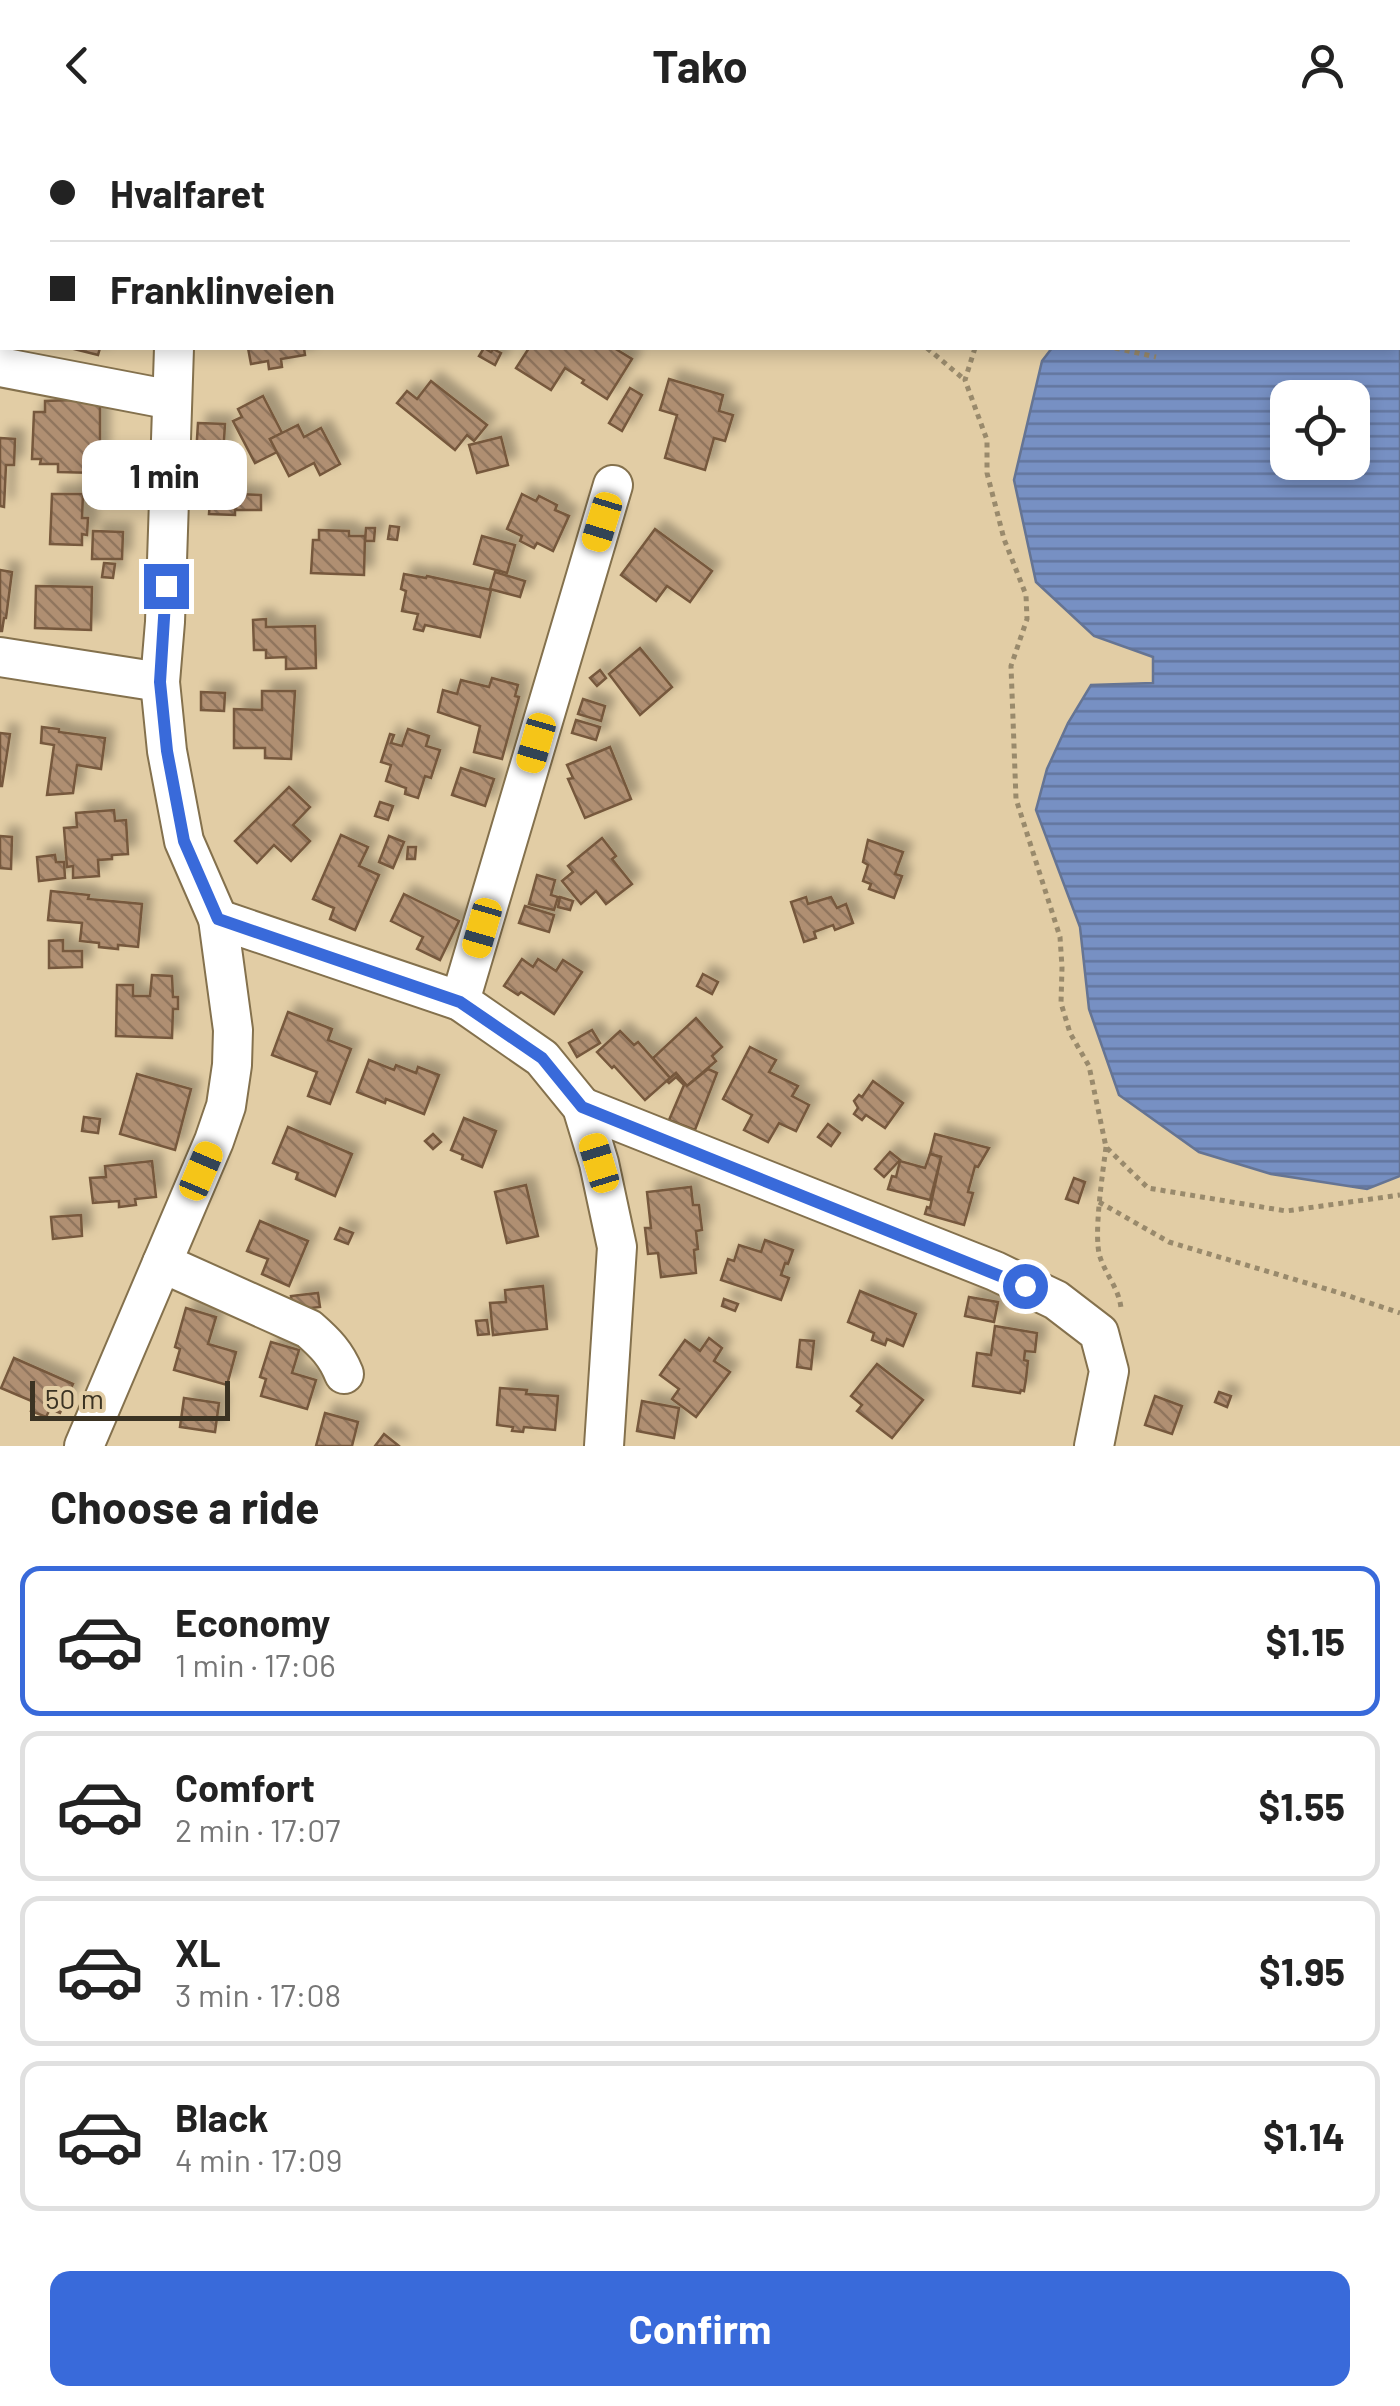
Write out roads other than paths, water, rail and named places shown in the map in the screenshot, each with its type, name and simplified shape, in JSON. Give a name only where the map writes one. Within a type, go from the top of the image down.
[{"type":"street","points":[[84,1446],[214,1140],[232,1065],[234,1030],[218,919],[184,841],[167,751],[160,682],[166,622],[174,350]]},
{"type":"street","points":[[0,367],[172,400]]},
{"type":"street","points":[[460,1002],[613,485]]},
{"type":"street","points":[[0,657],[160,682]]},
{"type":"street","points":[[218,919],[460,1002],[542,1058],[582,1107],[617,1247],[604,1446]]},
{"type":"street","points":[[582,1107],[994,1271],[1110,1327],[1109,1372],[1094,1446]]},
{"type":"street","points":[[162,1262],[308,1330],[338,1358],[344,1374]]},
{"type":"water","points":[[1050,350],[1400,350],[1400,1176],[1367,1189],[1271,1174],[1199,1152],[1119,1095],[1089,1009],[1080,927],[1036,810],[1047,769],[1091,685],[1153,683],[1153,657],[1094,636],[1036,582],[1014,480],[1042,361]]}]
